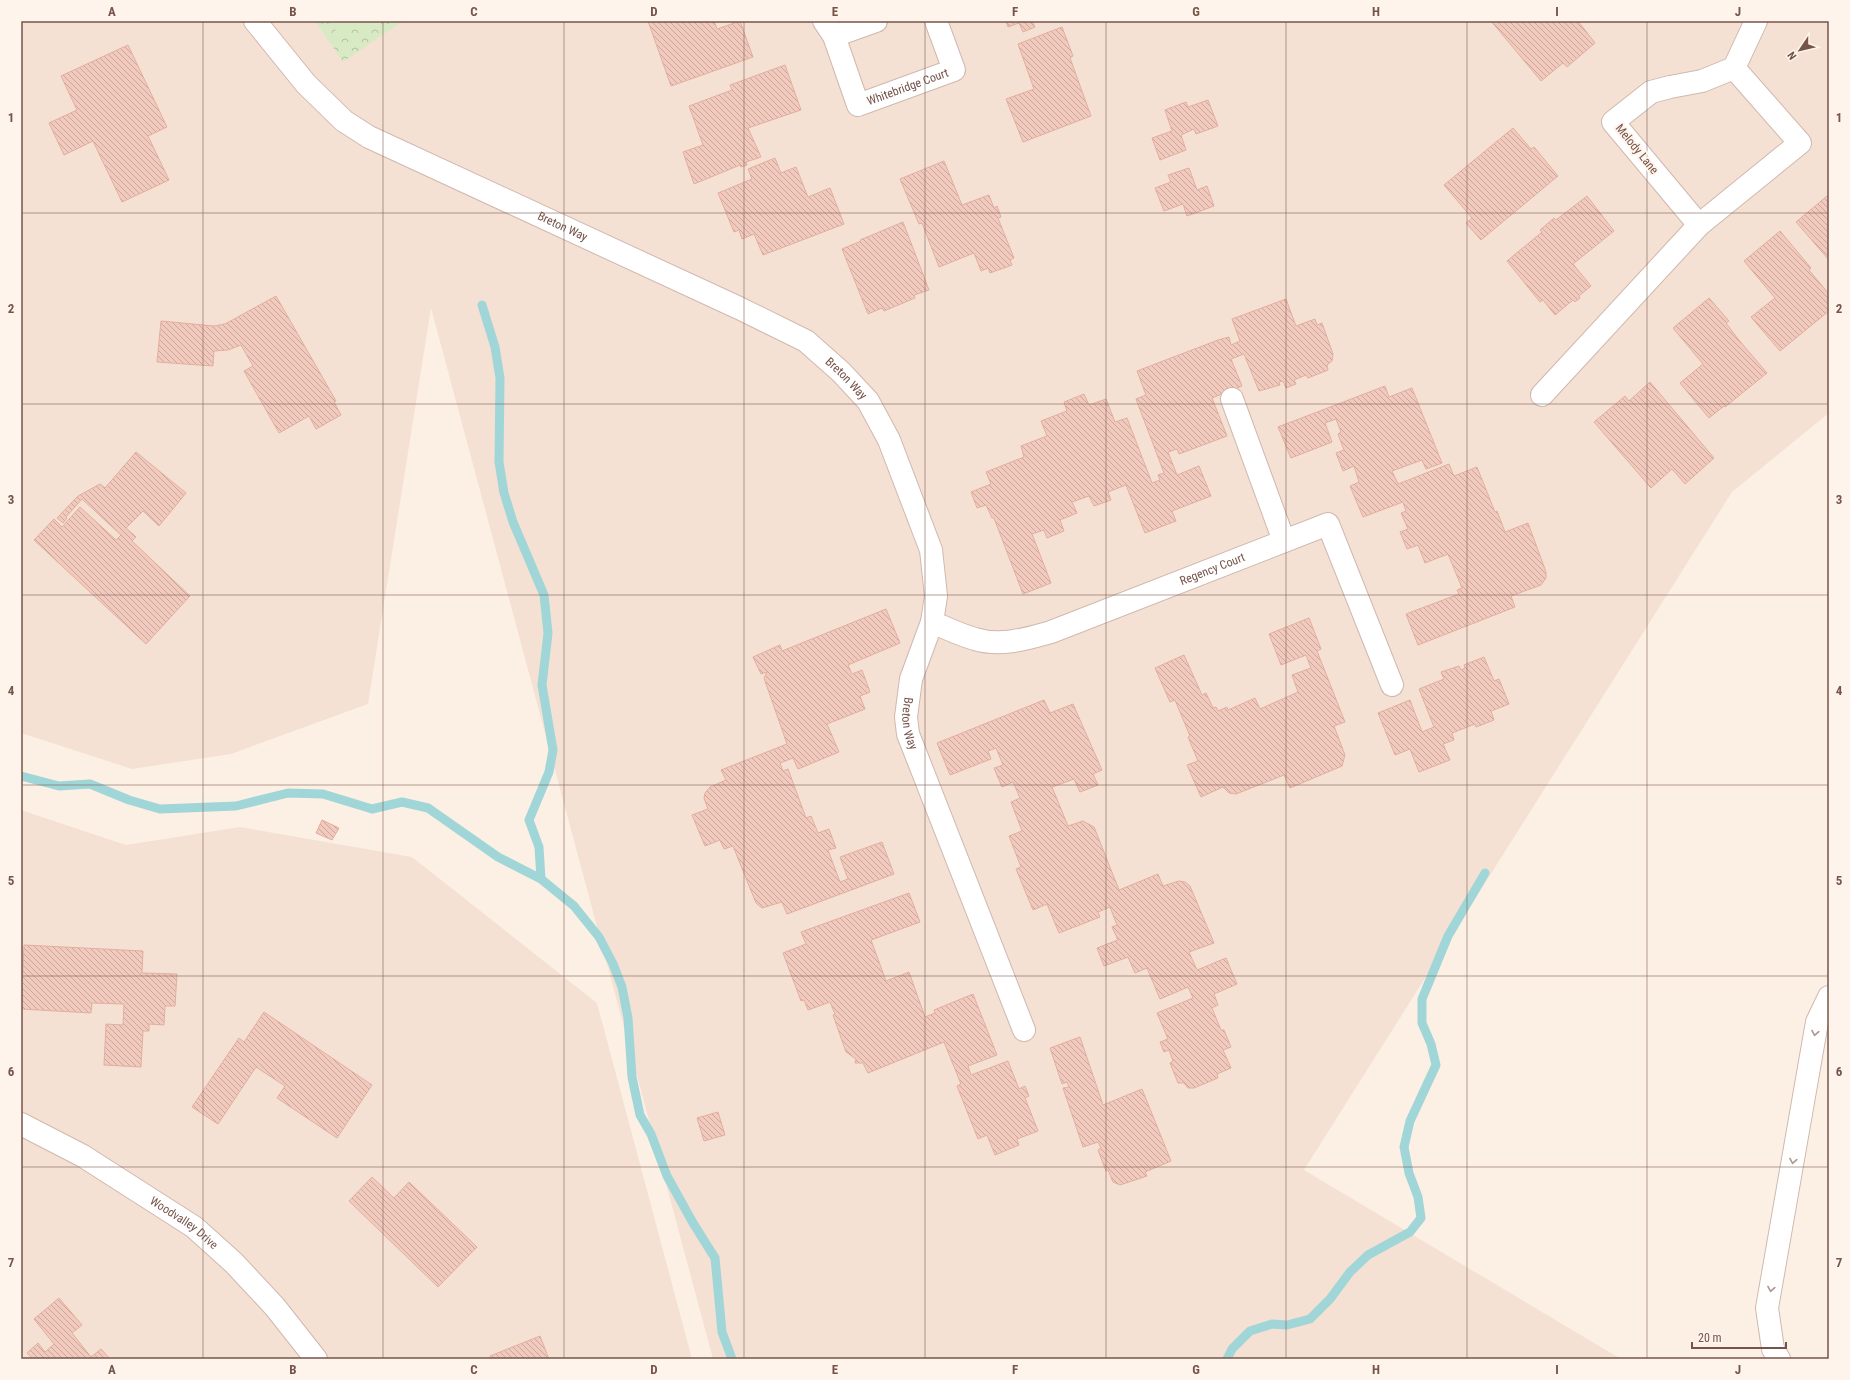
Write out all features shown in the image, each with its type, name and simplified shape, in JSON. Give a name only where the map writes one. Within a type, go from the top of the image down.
[{"type":"street","name":"Breton Way","points":[[255,21],[306,84],[344,121],[369,138],[739,308],[806,341],[835,367],[868,401],[889,440],[931,550],[936,596],[932,622],[911,680],[906,717],[908,734],[1024,1030]]},
{"type":"street","name":"Whitebridge Court","points":[[876,21],[829,28],[858,105],[954,70],[936,21]]},
{"type":"street","points":[[1542,395],[1699,225],[1800,143],[1734,68],[1756,21]]},
{"type":"street","name":"Melody Lane","points":[[1699,225],[1613,122],[1651,92],[1702,81],[1734,68]]},
{"type":"street","points":[[1232,399],[1284,542]]},
{"type":"street","name":"Regency Court","points":[[932,622],[975,640],[1002,643],[1028,639],[1051,632],[1328,524],[1392,685]]},
{"type":"street","points":[[1779,1359],[1773,1349],[1767,1308],[1817,1022],[1829,997]]},
{"type":"street","name":"Woodvalley Drive","points":[[21,1124],[83,1156],[194,1227],[234,1263],[275,1307],[316,1359]]},
{"type":"shaded area","points":[[21,21],[1829,21],[1829,413],[1732,492],[1304,1170],[1621,1359],[713,1359],[431,308],[368,704],[231,754],[132,769],[21,733]]},
{"type":"shaded area","points":[[21,810],[126,845],[240,827],[412,857],[597,1003],[692,1359],[21,1359]]},
{"type":"green space","points":[[315,21],[403,21],[343,62]]},
{"type":"green space","points":[[329,21],[377,21],[359,33],[353,24],[338,34]]},
{"type":"building","points":[[648,21],[714,21],[717,29],[740,21],[753,57],[671,86]]},
{"type":"building","points":[[1006,21],[1032,21],[1035,27],[1023,32],[1019,23],[1008,27]]},
{"type":"building","points":[[1491,21],[1578,21],[1595,43],[1567,67],[1563,63],[1541,81]]},
{"type":"building","points":[[1062,27],[1073,56],[1070,58],[1091,116],[1023,142],[1006,99],[1034,89],[1018,44]]},
{"type":"building","points":[[128,45],[167,127],[148,136],[169,180],[122,202],[93,141],[64,155],[49,123],[77,110],[61,76]]},
{"type":"building","points":[[785,65],[801,110],[748,128],[761,157],[746,162],[747,165],[741,167],[740,165],[694,184],[683,152],[703,145],[689,106],[732,90],[730,85]]},
{"type":"building","points":[[1208,100],[1218,126],[1196,134],[1194,129],[1181,135],[1186,150],[1160,160],[1152,138],[1172,131],[1165,110],[1186,102],[1188,107]]},
{"type":"building","points":[[1513,128],[1531,149],[1534,147],[1558,176],[1481,240],[1466,223],[1472,218],[1444,185]]},
{"type":"building","points":[[775,158],[781,173],[796,167],[808,197],[830,188],[844,224],[763,255],[754,234],[742,239],[739,230],[734,232],[718,193],[752,179],[748,169]]},
{"type":"building","points":[[944,161],[962,205],[989,195],[994,208],[997,206],[1001,217],[998,218],[1014,258],[1010,260],[1012,265],[990,273],[988,268],[981,271],[974,253],[939,267],[922,223],[919,224],[900,179]]},
{"type":"building","points":[[1189,168],[1197,190],[1207,186],[1214,206],[1187,216],[1183,204],[1164,211],[1155,188],[1171,182],[1168,175]]},
{"type":"building","points":[[1587,196],[1614,231],[1573,264],[1591,286],[1579,296],[1580,298],[1575,302],[1573,300],[1555,315],[1543,300],[1540,302],[1507,261],[1542,232],[1540,230],[1554,218],[1556,220]]},
{"type":"building","points":[[1827,196],[1829,198],[1829,260],[1796,222]]},
{"type":"building","points":[[903,222],[929,290],[914,295],[915,298],[884,311],[882,308],[868,314],[842,249]]},
{"type":"building","points":[[1780,231],[1811,268],[1809,270],[1829,294],[1829,311],[1780,351],[1751,317],[1775,298],[1744,261]]},
{"type":"building","points":[[276,296],[336,401],[334,402],[341,415],[316,429],[309,416],[279,433],[244,371],[253,366],[241,345],[228,350],[214,351],[213,366],[157,362],[161,321],[214,326],[225,324]]},
{"type":"building","points":[[1709,298],[1729,321],[1726,323],[1738,339],[1767,373],[1709,418],[1680,383],[1703,364],[1673,328]]},
{"type":"building","points":[[1286,299],[1296,326],[1315,319],[1317,325],[1322,323],[1333,354],[1332,361],[1327,365],[1328,370],[1308,378],[1306,375],[1294,380],[1296,384],[1286,388],[1283,381],[1279,382],[1280,385],[1259,391],[1244,354],[1231,359],[1242,386],[1212,398],[1227,436],[1179,454],[1177,449],[1168,452],[1177,475],[1199,466],[1211,496],[1172,511],[1176,521],[1145,533],[1126,485],[1108,492],[1111,500],[1094,506],[1089,496],[1072,502],[1077,513],[1060,520],[1064,531],[1047,538],[1044,530],[1032,534],[1051,583],[1023,594],[994,518],[992,518],[986,505],[977,508],[971,492],[991,484],[986,472],[1024,457],[1021,446],[1047,436],[1041,421],[1067,411],[1064,402],[1084,394],[1089,405],[1106,399],[1115,422],[1127,418],[1152,483],[1160,480],[1158,475],[1164,473],[1136,399],[1146,395],[1137,371],[1218,340],[1229,337],[1231,345],[1240,341],[1232,319]]},
{"type":"building","points":[[1650,382],[1714,458],[1685,484],[1672,469],[1651,488],[1594,422],[1625,396],[1629,401]]},
{"type":"building","points":[[1385,386],[1389,397],[1412,388],[1442,463],[1426,469],[1422,460],[1392,471],[1398,484],[1449,464],[1454,476],[1477,467],[1495,512],[1497,511],[1505,532],[1528,523],[1546,572],[1546,578],[1541,585],[1511,596],[1515,607],[1418,645],[1406,614],[1459,594],[1457,590],[1462,588],[1448,554],[1425,563],[1418,545],[1407,549],[1400,532],[1408,529],[1401,513],[1406,511],[1403,502],[1363,517],[1350,486],[1359,482],[1354,466],[1343,471],[1336,453],[1344,450],[1338,434],[1341,432],[1336,419],[1325,423],[1332,442],[1291,458],[1278,427]]},
{"type":"building","points":[[136,452],[186,493],[159,526],[143,511],[126,528],[136,537],[132,541],[190,596],[146,644],[34,540],[54,519],[62,527],[80,507],[116,540],[121,535],[82,499],[66,517],[67,518],[63,523],[57,518],[78,496],[100,484],[105,488]]},
{"type":"building","points":[[886,609],[900,643],[848,665],[852,674],[862,670],[870,692],[860,696],[865,709],[827,724],[839,752],[798,769],[793,758],[780,763],[783,771],[788,769],[806,818],[811,816],[818,833],[829,829],[836,848],[828,850],[840,882],[848,879],[840,857],[882,842],[894,874],[787,914],[782,902],[762,908],[756,903],[733,846],[724,849],[720,840],[705,846],[692,815],[708,809],[704,798],[705,793],[710,787],[726,780],[721,770],[787,744],[764,678],[767,672],[761,674],[753,657],[780,645],[782,651]]},
{"type":"building","points":[[1309,618],[1321,649],[1317,651],[1345,722],[1334,726],[1345,755],[1342,766],[1290,788],[1284,775],[1236,794],[1229,793],[1223,787],[1201,797],[1187,765],[1198,761],[1188,737],[1190,736],[1175,700],[1170,702],[1155,668],[1184,655],[1202,695],[1206,693],[1213,708],[1216,707],[1218,711],[1227,707],[1228,710],[1255,698],[1260,709],[1298,692],[1292,675],[1311,668],[1306,655],[1281,665],[1269,634]]},
{"type":"building","points":[[1484,657],[1494,681],[1499,679],[1509,704],[1491,711],[1494,720],[1476,727],[1475,724],[1452,733],[1454,740],[1443,744],[1450,760],[1419,772],[1410,749],[1395,755],[1378,713],[1410,700],[1422,732],[1434,727],[1419,689],[1444,679],[1441,672],[1459,666],[1461,670],[1465,668],[1464,665]]},
{"type":"building","points":[[1044,700],[1050,713],[1073,704],[1102,770],[1093,774],[1098,785],[1080,792],[1074,779],[1052,787],[1068,826],[1083,821],[1094,827],[1119,890],[1158,874],[1163,886],[1179,881],[1185,882],[1190,886],[1214,943],[1189,952],[1197,970],[1226,958],[1237,984],[1214,994],[1218,1005],[1212,1008],[1221,1030],[1224,1030],[1231,1047],[1223,1050],[1231,1068],[1217,1074],[1218,1078],[1194,1088],[1188,1088],[1184,1083],[1178,1083],[1170,1063],[1173,1061],[1169,1050],[1164,1052],[1160,1042],[1168,1039],[1157,1013],[1193,998],[1188,987],[1160,999],[1147,968],[1135,973],[1128,957],[1104,966],[1097,948],[1118,940],[1112,927],[1117,925],[1110,907],[1098,912],[1100,917],[1059,933],[1047,904],[1033,910],[1016,869],[1021,867],[1009,836],[1022,831],[1011,802],[1020,798],[1013,782],[1002,787],[994,768],[1003,765],[996,748],[988,751],[991,759],[950,775],[937,743]]},
{"type":"building","points":[[322,820],[339,828],[332,840],[316,833]]},
{"type":"building","points":[[909,893],[920,922],[871,940],[886,981],[909,972],[925,1017],[935,1013],[934,1010],[973,994],[997,1055],[968,1066],[971,1075],[1008,1061],[1019,1089],[1025,1086],[1029,1096],[1025,1098],[1038,1131],[1017,1139],[1019,1145],[995,1155],[987,1135],[978,1139],[957,1086],[961,1084],[944,1042],[868,1073],[863,1063],[855,1063],[856,1059],[846,1052],[830,1002],[808,1010],[804,1000],[801,1001],[783,953],[806,944],[801,932]]},
{"type":"building","points":[[24,945],[143,951],[142,973],[177,974],[175,1006],[165,1006],[164,1025],[149,1024],[149,1031],[143,1031],[141,1067],[104,1065],[106,1024],[123,1025],[124,1004],[92,1003],[91,1013],[21,1009]]},
{"type":"building","points":[[264,1012],[372,1085],[337,1138],[277,1098],[285,1086],[256,1067],[218,1124],[192,1107],[239,1038],[244,1042]]},
{"type":"building","points":[[1080,1037],[1103,1105],[1142,1089],[1171,1161],[1145,1172],[1147,1176],[1120,1185],[1113,1182],[1108,1170],[1106,1171],[1098,1150],[1101,1148],[1098,1142],[1083,1147],[1063,1088],[1069,1087],[1067,1082],[1062,1084],[1050,1048]]},
{"type":"building","points":[[718,1112],[725,1135],[704,1141],[697,1118]]},
{"type":"building","points":[[372,1177],[394,1198],[409,1182],[477,1247],[438,1287],[349,1201]]},
{"type":"building","points":[[59,1298],[82,1325],[72,1333],[91,1357],[101,1349],[110,1359],[33,1359],[27,1353],[38,1343],[45,1352],[54,1344],[34,1319]]},
{"type":"building","points":[[540,1336],[549,1359],[491,1359],[490,1356]]},
{"type":"waterway","points":[[482,305],[495,347],[500,378],[499,462],[504,493],[513,522],[544,595],[548,633],[542,685],[553,750],[549,772],[529,820],[539,847],[541,879]]},
{"type":"waterway","points":[[21,776],[59,786],[90,784],[129,800],[160,809],[236,806],[288,793],[323,794],[372,809],[402,802],[428,808],[498,857],[541,879],[574,906],[599,937],[613,964],[622,987],[628,1018],[632,1077],[640,1115],[651,1134],[667,1176],[693,1223],[715,1258],[722,1332],[732,1359]]},
{"type":"waterway","points":[[1227,1359],[1232,1349],[1250,1331],[1272,1324],[1287,1325],[1310,1319],[1330,1299],[1350,1272],[1368,1255],[1410,1232],[1421,1218],[1418,1197],[1409,1173],[1404,1147],[1410,1121],[1436,1065],[1431,1044],[1422,1023],[1422,999],[1448,936],[1485,873]]}]
